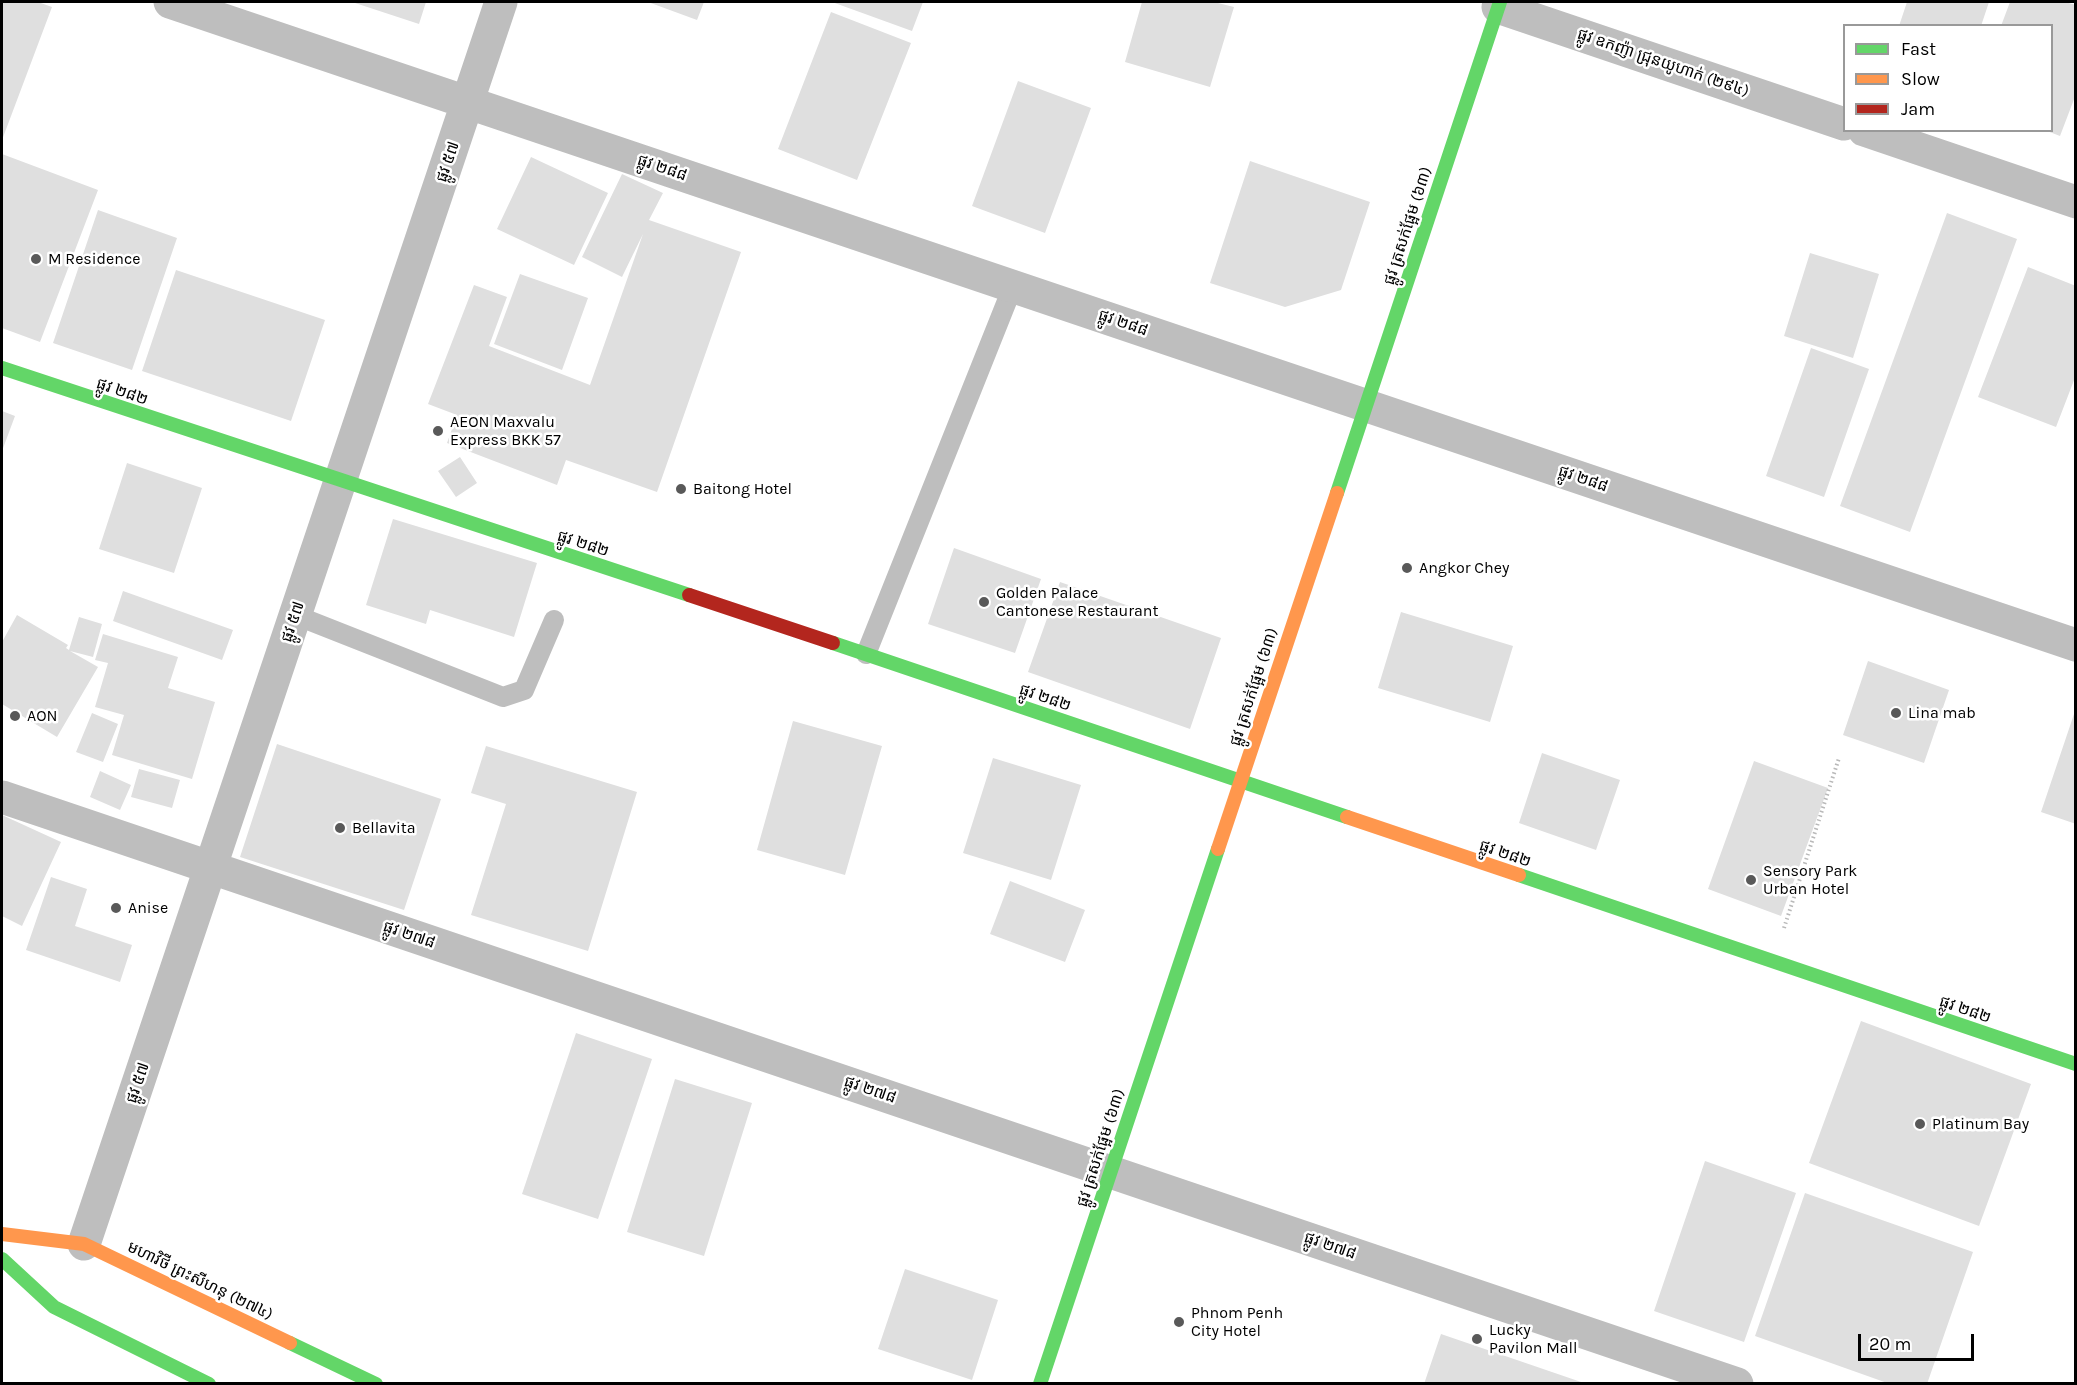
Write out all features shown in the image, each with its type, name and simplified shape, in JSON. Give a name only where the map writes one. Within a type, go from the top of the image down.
[{"type":"street","name":"ផ្លូវ ២៨៨","points":[[170,2],[2076,645]]},
{"type":"street","name":"ផ្លូវ ៥៧","points":[[84,1244],[501,2]]},
{"type":"street","name":"ផ្លូវ ឧកញ៉ា ជ្រុនយូហាក់ (២៩៤)","points":[[1493,3],[1843,123]]},
{"type":"street","name":"ផ្លូវ ត្រសក់ផ្អែម (៦៣)","points":[[1040,1383],[1365,405],[1493,3]]},
{"type":"street","points":[[1870,132],[2076,202]]},
{"type":"street","name":"ផ្លូវ ២៨២","points":[[2,368],[340,482],[866,654],[2076,1064]]},
{"type":"street","name":"ផ្លូវ ២៧៨","points":[[2,797],[1737,1383]]},
{"type":"street","name":"មហាវិថី ព្រះសីហនុ (២៧៤)","points":[[2,1234],[84,1244],[376,1383]]},
{"type":"street","points":[[2,1260],[54,1306],[209,1383]]},
{"type":"lane","points":[[866,654],[1013,286]]},
{"type":"lane","points":[[295,615],[503,697],[524,690],[554,620]]},
{"type":"path","points":[[1773,963],[1839,758]]},
{"type":"building","points":[[2,2],[38,2],[52,7],[2,140]]},
{"type":"building","points":[[352,2],[426,2],[419,24]]},
{"type":"building","points":[[648,2],[704,2],[697,20]]},
{"type":"building","points":[[832,2],[923,2],[912,31]]},
{"type":"building","points":[[1142,2],[1214,2],[1234,7],[1210,87],[1125,62]]},
{"type":"building","points":[[1907,2],[1989,2],[1982,24],[1900,24]]},
{"type":"building","points":[[2010,2],[2065,2],[2076,5],[2076,94],[2060,136],[2050,132],[2053,132],[2053,24],[2002,24]]},
{"type":"building","points":[[831,12],[911,43],[857,180],[778,149]]},
{"type":"building","points":[[1018,81],[1091,108],[1045,233],[972,206]]},
{"type":"building","name":"M Residence","points":[[2,154],[98,190],[40,342],[2,328]]},
{"type":"building","points":[[531,157],[608,193],[574,265],[497,229]]},
{"type":"building","points":[[1250,161],[1370,202],[1341,290],[1285,307],[1210,283]]},
{"type":"building","points":[[622,174],[663,193],[649,220],[741,252],[657,492],[566,460],[557,485],[447,443],[457,415],[428,404],[474,285],[507,297],[489,346],[590,385],[643,234],[622,277],[582,257]]},
{"type":"building","points":[[98,210],[177,238],[132,370],[53,343]]},
{"type":"building","points":[[1947,213],[2017,239],[1910,532],[1840,506]]},
{"type":"building","points":[[1810,253],[1879,274],[1853,358],[1784,336]]},
{"type":"building","points":[[2028,267],[2076,286],[2076,375],[2056,427],[1978,397]]},
{"type":"building","points":[[176,270],[325,320],[291,421],[142,371]]},
{"type":"building","points":[[520,274],[588,298],[562,370],[494,344]]},
{"type":"building","points":[[1811,348],[1869,369],[1824,497],[1766,476]]},
{"type":"building","points":[[2,411],[15,416],[2,451]]},
{"type":"building","points":[[460,457],[477,483],[456,497],[438,471]]},
{"type":"building","points":[[127,463],[202,488],[174,573],[99,549]]},
{"type":"building","points":[[393,519],[537,563],[514,637],[430,610],[426,624],[366,605]]},
{"type":"building","name":"Golden Palace Cantonese Restaurant","points":[[954,548],[1041,579],[1015,653],[928,624]]},
{"type":"building","points":[[1060,582],[1221,638],[1190,729],[1028,672]]},
{"type":"building","points":[[123,591],[233,630],[222,660],[113,621]]},
{"type":"building","points":[[1401,612],[1513,646],[1490,722],[1378,688]]},
{"type":"building","points":[[17,615],[68,645],[66,648],[69,650],[79,617],[102,624],[93,657],[70,651],[98,667],[57,737],[2,704],[2,642]]},
{"type":"building","points":[[103,634],[178,657],[168,688],[215,702],[192,779],[112,755],[124,715],[95,707],[108,663],[95,660]]},
{"type":"building","name":"Lina mab","points":[[1868,661],[1949,690],[1924,763],[1843,735]]},
{"type":"building","points":[[2076,711],[2076,824],[2041,812]]},
{"type":"building","points":[[92,713],[118,724],[103,762],[76,752]]},
{"type":"building","points":[[793,721],[882,746],[845,875],[757,850]]},
{"type":"building","name":"Bellavita","points":[[277,744],[441,799],[404,910],[240,857]]},
{"type":"building","points":[[486,746],[637,792],[588,951],[471,915],[506,804],[471,793]]},
{"type":"building","points":[[1542,753],[1620,780],[1596,850],[1519,823]]},
{"type":"building","points":[[993,758],[1081,785],[1051,880],[963,853]]},
{"type":"building","points":[[1754,761],[1828,788],[1781,916],[1708,889]]},
{"type":"building","points":[[139,769],[180,780],[172,808],[131,797]]},
{"type":"building","points":[[100,771],[131,785],[120,810],[90,797]]},
{"type":"building","points":[[2,815],[61,842],[22,926],[2,916]]},
{"type":"building","points":[[51,877],[87,889],[75,926],[132,945],[120,982],[26,950]]},
{"type":"building","points":[[1010,881],[1085,910],[1065,962],[990,934]]},
{"type":"building","name":"Platinum Bay","points":[[1861,1021],[2031,1084],[1979,1226],[1809,1163]]},
{"type":"building","points":[[576,1033],[652,1059],[598,1219],[522,1194]]},
{"type":"building","points":[[675,1079],[752,1103],[704,1256],[627,1232]]},
{"type":"building","points":[[1705,1161],[1796,1193],[1744,1342],[1654,1311]]},
{"type":"building","points":[[1805,1193],[1973,1252],[1927,1384],[1890,1384],[1755,1336]]},
{"type":"building","points":[[905,1269],[998,1300],[972,1380],[878,1349]]},
{"type":"building","points":[[1441,1334],[1584,1383],[1584,1384],[1424,1384]]},
{"type":"traffic: fast","points":[[1337,493],[1500,2]]},
{"type":"traffic: fast","points":[[2,368],[689,595]]},
{"type":"traffic: fast","points":[[833,643],[1347,817]]},
{"type":"traffic: fast","points":[[1040,1384],[1218,849]]},
{"type":"traffic: fast","points":[[1519,875],[2076,1064]]},
{"type":"traffic: fast","points":[[2,1259],[54,1307],[209,1384]]},
{"type":"traffic: fast","points":[[290,1343],[376,1384]]},
{"type":"traffic: slow","points":[[1218,849],[1337,493]]},
{"type":"traffic: slow","points":[[1347,817],[1519,875]]},
{"type":"traffic: slow","points":[[2,1234],[84,1244],[290,1343]]},
{"type":"traffic: jam","points":[[689,595],[833,643]]},
{"type":"place","name":"M Residence","points":[[36,259]]},
{"type":"place","name":"AEON Maxvalu Express BKK 57","points":[[438,431]]},
{"type":"place","name":"Baitong Hotel","points":[[681,489]]},
{"type":"place","name":"Angkor Chey","points":[[1407,568]]},
{"type":"place","name":"Golden Palace Cantonese Restaurant","points":[[984,602]]},
{"type":"place","name":"Lina mab","points":[[1896,713]]},
{"type":"place","name":"AON","points":[[15,716]]},
{"type":"place","name":"Bellavita","points":[[340,828]]},
{"type":"place","name":"Sensory Park Urban Hotel","points":[[1751,880]]},
{"type":"place","name":"Anise","points":[[116,908]]},
{"type":"place","name":"Platinum Bay","points":[[1920,1124]]},
{"type":"place","name":"Phnom Penh City Hotel","points":[[1179,1322]]},
{"type":"place","name":"Lucky Pavilon Mall","points":[[1477,1339]]}]
